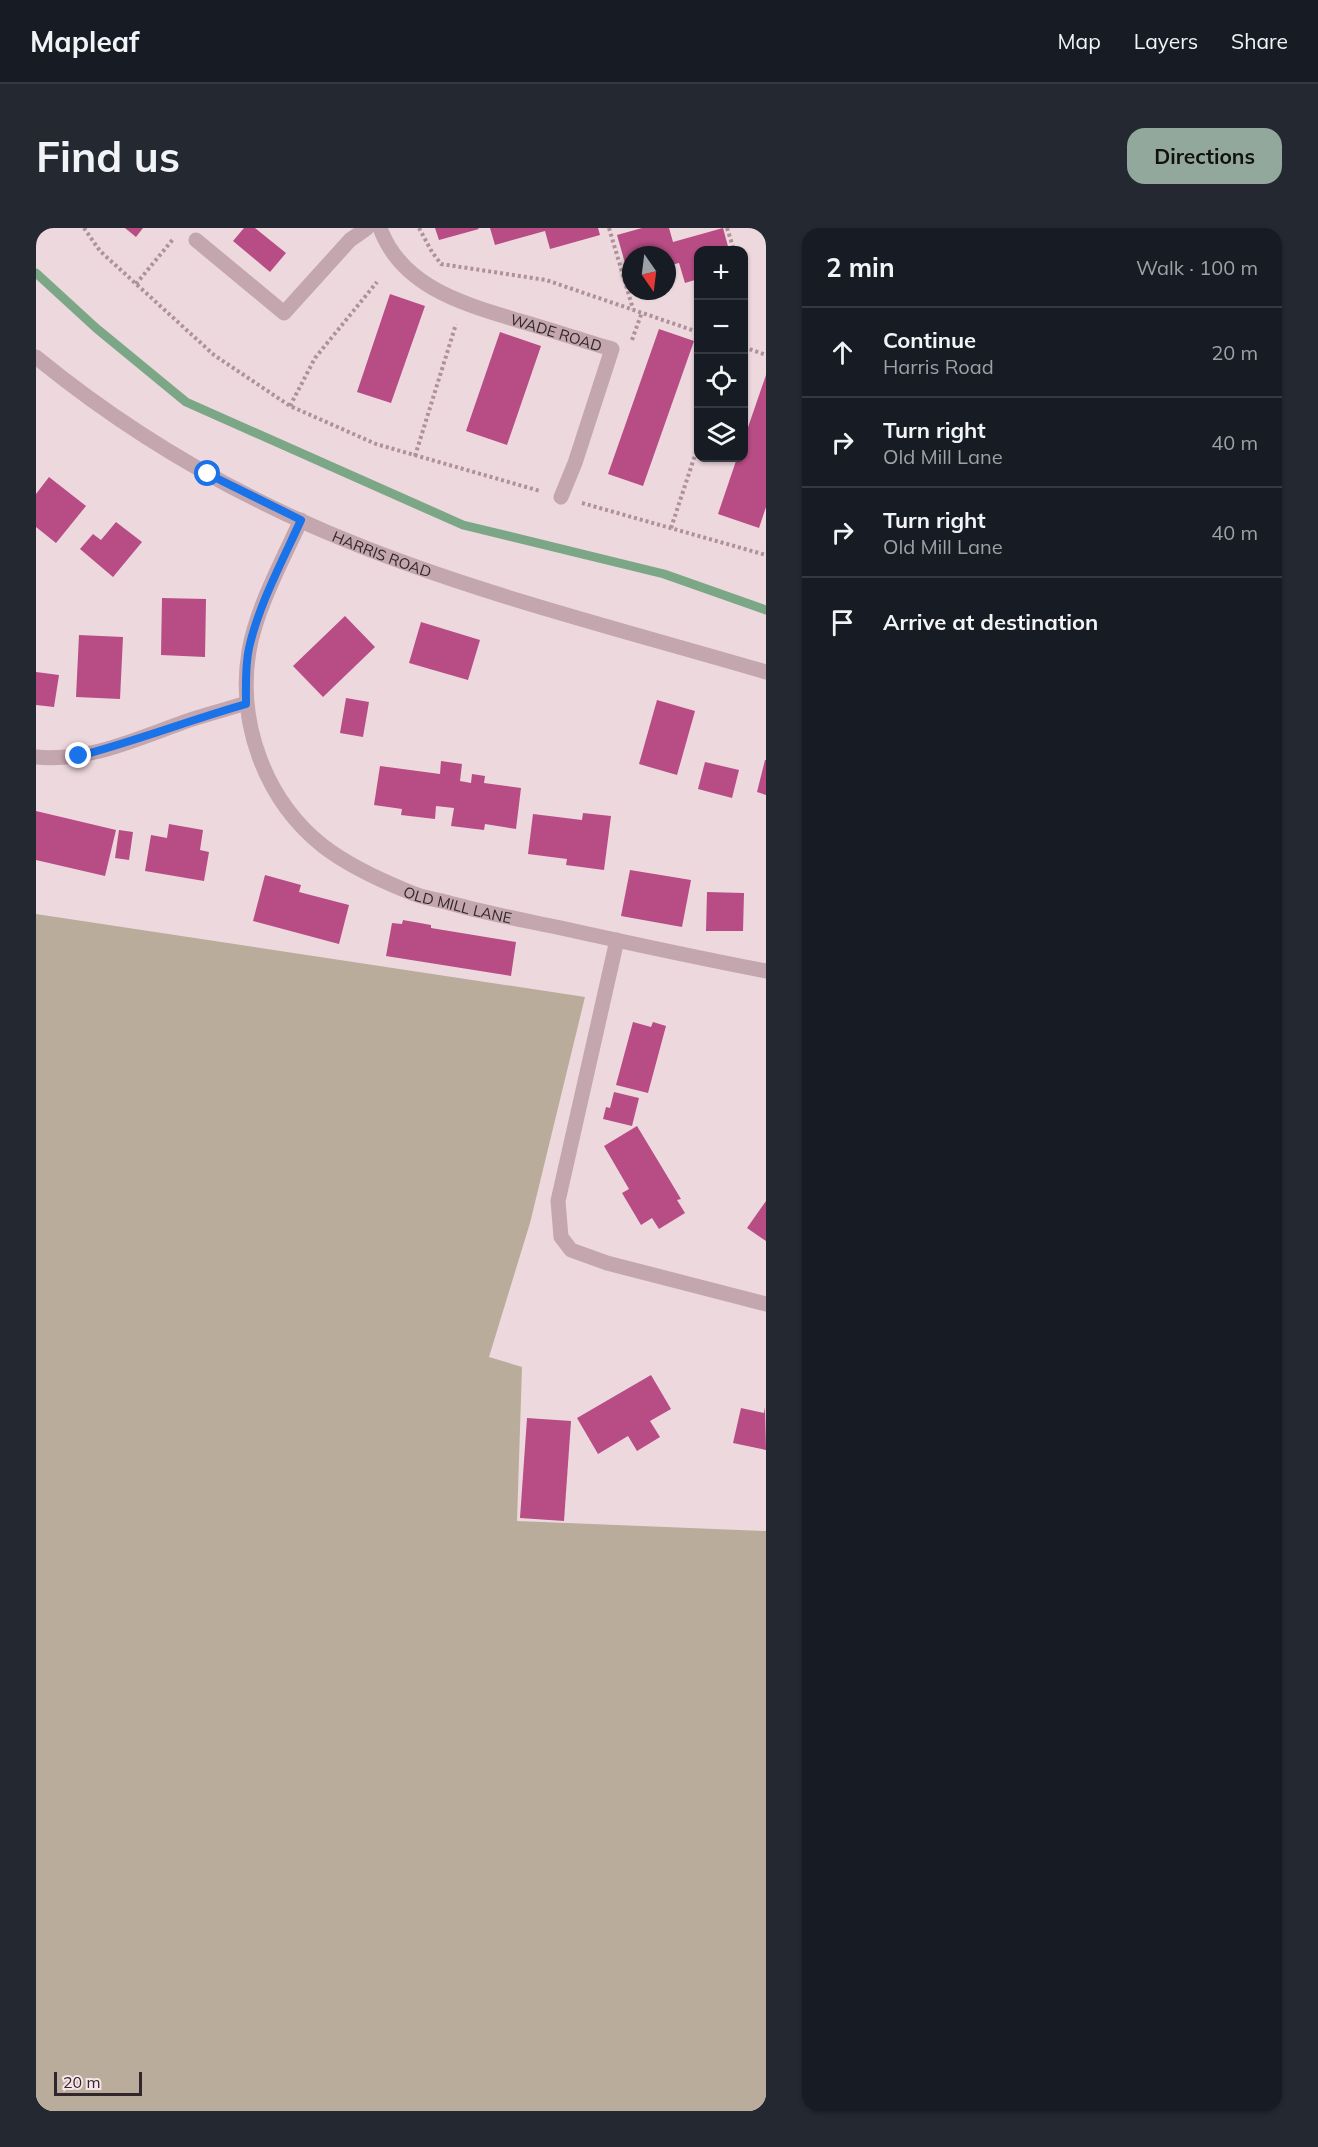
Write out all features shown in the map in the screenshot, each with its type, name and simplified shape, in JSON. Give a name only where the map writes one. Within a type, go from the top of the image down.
[{"type":"street","points":[[196,240],[284,313],[350,240],[367,228]]},
{"type":"street","name":"WADE ROAD","points":[[380,228],[397,259],[416,278],[435,290],[462,303],[612,349],[575,463],[561,497]]},
{"type":"street","name":"HARRIS ROAD","points":[[36,357],[123,422],[208,474],[301,520],[437,574],[766,672]]},
{"type":"street","name":"OLD MILL LANE","points":[[301,520],[260,614],[249,649],[246,704],[254,743],[271,784],[293,816],[323,846],[408,892],[464,907],[766,971]]},
{"type":"street","points":[[36,758],[79,756],[122,745],[187,721],[246,704]]},
{"type":"street","points":[[617,940],[558,1201],[561,1237],[571,1250],[607,1263],[766,1304]]},
{"type":"path","points":[[84,228],[100,251],[214,355],[290,406],[376,444],[766,555]]},
{"type":"path","points":[[419,228],[427,245],[441,264],[546,280],[694,330]]},
{"type":"path","points":[[609,228],[633,309]]},
{"type":"path","points":[[727,228],[733,246]]},
{"type":"path","points":[[136,284],[174,237]]},
{"type":"path","points":[[290,406],[315,358],[377,282]]},
{"type":"path","points":[[415,456],[462,303]]},
{"type":"path","points":[[748,348],[766,355]]},
{"type":"path","points":[[671,528],[694,461]]},
{"type":"shaded area","points":[[36,914],[585,997],[530,1223],[489,1357],[522,1367],[517,1521],[766,1531],[766,2111],[36,2111]]},
{"type":"building","points":[[125,228],[143,228],[136,237]]},
{"type":"building","points":[[244,228],[255,228],[286,253],[270,272],[233,241]]},
{"type":"building","points":[[435,228],[478,228],[479,229],[439,240]]},
{"type":"building","points":[[490,228],[598,228],[600,235],[550,249],[545,231],[495,245]]},
{"type":"building","points":[[642,228],[669,228],[673,242],[723,228],[728,246],[694,246],[694,280],[685,283],[679,263],[676,264],[676,246],[622,246],[622,252],[617,235]]},
{"type":"building","points":[[390,294],[425,306],[391,403],[357,392]]},
{"type":"building","points":[[659,329],[694,341],[643,486],[608,474]]},
{"type":"building","points":[[500,332],[541,346],[507,445],[466,431]]},
{"type":"building","points":[[766,375],[766,507],[759,528],[718,514],[736,462],[748,462],[748,427]]},
{"type":"building","points":[[49,477],[86,506],[56,543],[36,527],[36,494]]},
{"type":"building","points":[[116,522],[142,542],[113,577],[80,549],[93,534],[101,540]]},
{"type":"building","points":[[162,598],[206,599],[205,657],[161,655]]},
{"type":"building","points":[[345,616],[375,647],[323,697],[293,666]]},
{"type":"building","points":[[421,622],[480,640],[468,680],[409,663]]},
{"type":"building","points":[[79,635],[123,637],[120,699],[76,697]]},
{"type":"building","points":[[36,672],[59,675],[54,707],[36,705]]},
{"type":"building","points":[[346,698],[369,702],[363,737],[340,733]]},
{"type":"building","points":[[657,700],[695,711],[677,775],[639,764]]},
{"type":"building","points":[[766,760],[766,795],[757,792]]},
{"type":"building","points":[[441,761],[462,764],[460,781],[471,783],[472,774],[485,776],[484,783],[521,788],[516,829],[485,824],[484,830],[451,826],[454,808],[436,806],[435,819],[401,815],[402,809],[374,805],[380,766],[440,774]]},
{"type":"building","points":[[705,762],[739,770],[732,798],[698,789]]},
{"type":"building","points":[[36,811],[116,830],[105,876],[36,860]]},
{"type":"building","points":[[583,813],[611,816],[604,870],[566,865],[567,859],[528,854],[533,814],[582,820]]},
{"type":"building","points":[[169,824],[203,830],[200,850],[209,852],[204,881],[145,871],[151,835],[167,838]]},
{"type":"building","points":[[119,830],[133,832],[129,860],[115,858]]},
{"type":"building","points":[[630,870],[691,880],[682,927],[621,916]]},
{"type":"building","points":[[265,875],[301,885],[299,892],[349,905],[339,944],[253,921]]},
{"type":"building","points":[[707,892],[744,893],[743,931],[706,931]]},
{"type":"building","points":[[403,920],[431,925],[431,928],[516,942],[511,976],[386,956],[392,923],[402,924]]},
{"type":"building","points":[[633,1022],[651,1027],[653,1022],[666,1026],[648,1093],[616,1085]]},
{"type":"building","points":[[614,1092],[639,1098],[632,1126],[603,1119],[606,1107],[610,1108]]},
{"type":"building","points":[[637,1126],[681,1199],[677,1200],[685,1213],[659,1229],[652,1218],[641,1225],[622,1193],[629,1189],[604,1146]]},
{"type":"building","points":[[766,1201],[766,1241],[747,1228]]},
{"type":"building","points":[[651,1375],[671,1409],[650,1421],[660,1437],[637,1451],[628,1436],[598,1454],[577,1418]]},
{"type":"building","points":[[765,1407],[766,1450],[733,1443],[741,1408],[764,1413]]},
{"type":"building","points":[[527,1418],[571,1421],[564,1521],[520,1518]]},
{"type":"waterway","points":[[36,273],[96,328],[186,402],[463,525],[664,574],[766,610]]},
{"type":"route","points":[[79,756],[122,745],[187,721],[246,704],[249,649],[260,614],[301,520],[208,474]]}]
